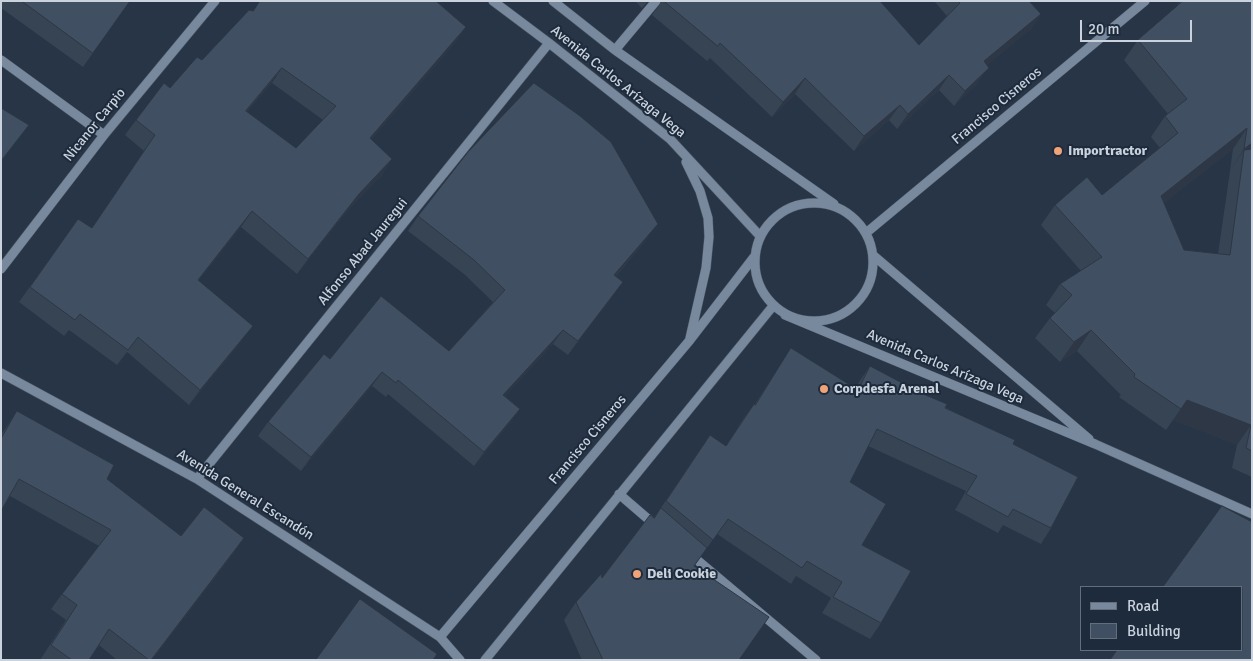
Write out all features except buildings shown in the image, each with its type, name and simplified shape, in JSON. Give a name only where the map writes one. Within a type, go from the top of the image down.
[{"type":"street","name":"Nicanor Carpio","points":[[1,269],[104,135],[215,1]]},
{"type":"street","name":"Avenida Carlos Arízaga Vega","points":[[494,1],[670,139],[760,236]]},
{"type":"street","name":"Avenida Carlos Arízaga Vega","points":[[553,1],[615,50],[838,207]]},
{"type":"street","points":[[615,50],[656,1]]},
{"type":"street","name":"Francisco Cisneros","points":[[866,233],[1145,1]]},
{"type":"street","name":"Alfonso Abad Jauregui","points":[[197,479],[549,43]]},
{"type":"street","points":[[1,60],[104,135]]},
{"type":"street","points":[[670,139],[689,165],[708,218],[710,237],[706,268],[690,340]]},
{"type":"street","points":[[816,202],[838,207],[855,217],[866,233],[874,256],[871,285],[853,308],[826,321],[785,315],[773,306],[758,284],[754,257],[760,236],[774,218],[793,206],[816,202]]},
{"type":"street","name":"Avenida Carlos Arízaga Vega","points":[[874,256],[1095,444]]},
{"type":"street","name":"Francisco Cisneros","points":[[440,637],[690,340],[754,257]]},
{"type":"street","points":[[486,660],[773,306]]},
{"type":"street","name":"Avenida Carlos Arízaga Vega","points":[[785,315],[1095,444],[1252,514]]},
{"type":"street","name":"Avenida General Escandón","points":[[1,373],[197,479],[440,637],[460,660]]},
{"type":"street","points":[[619,494],[662,531]]},
{"type":"street","points":[[684,549],[816,660]]},
{"type":"place","name":"Importractor","points":[[1058,151]]},
{"type":"place","name":"Corpdesfa Arenal","points":[[824,389]]},
{"type":"place","name":"Deli Cookie","points":[[637,574]]}]
